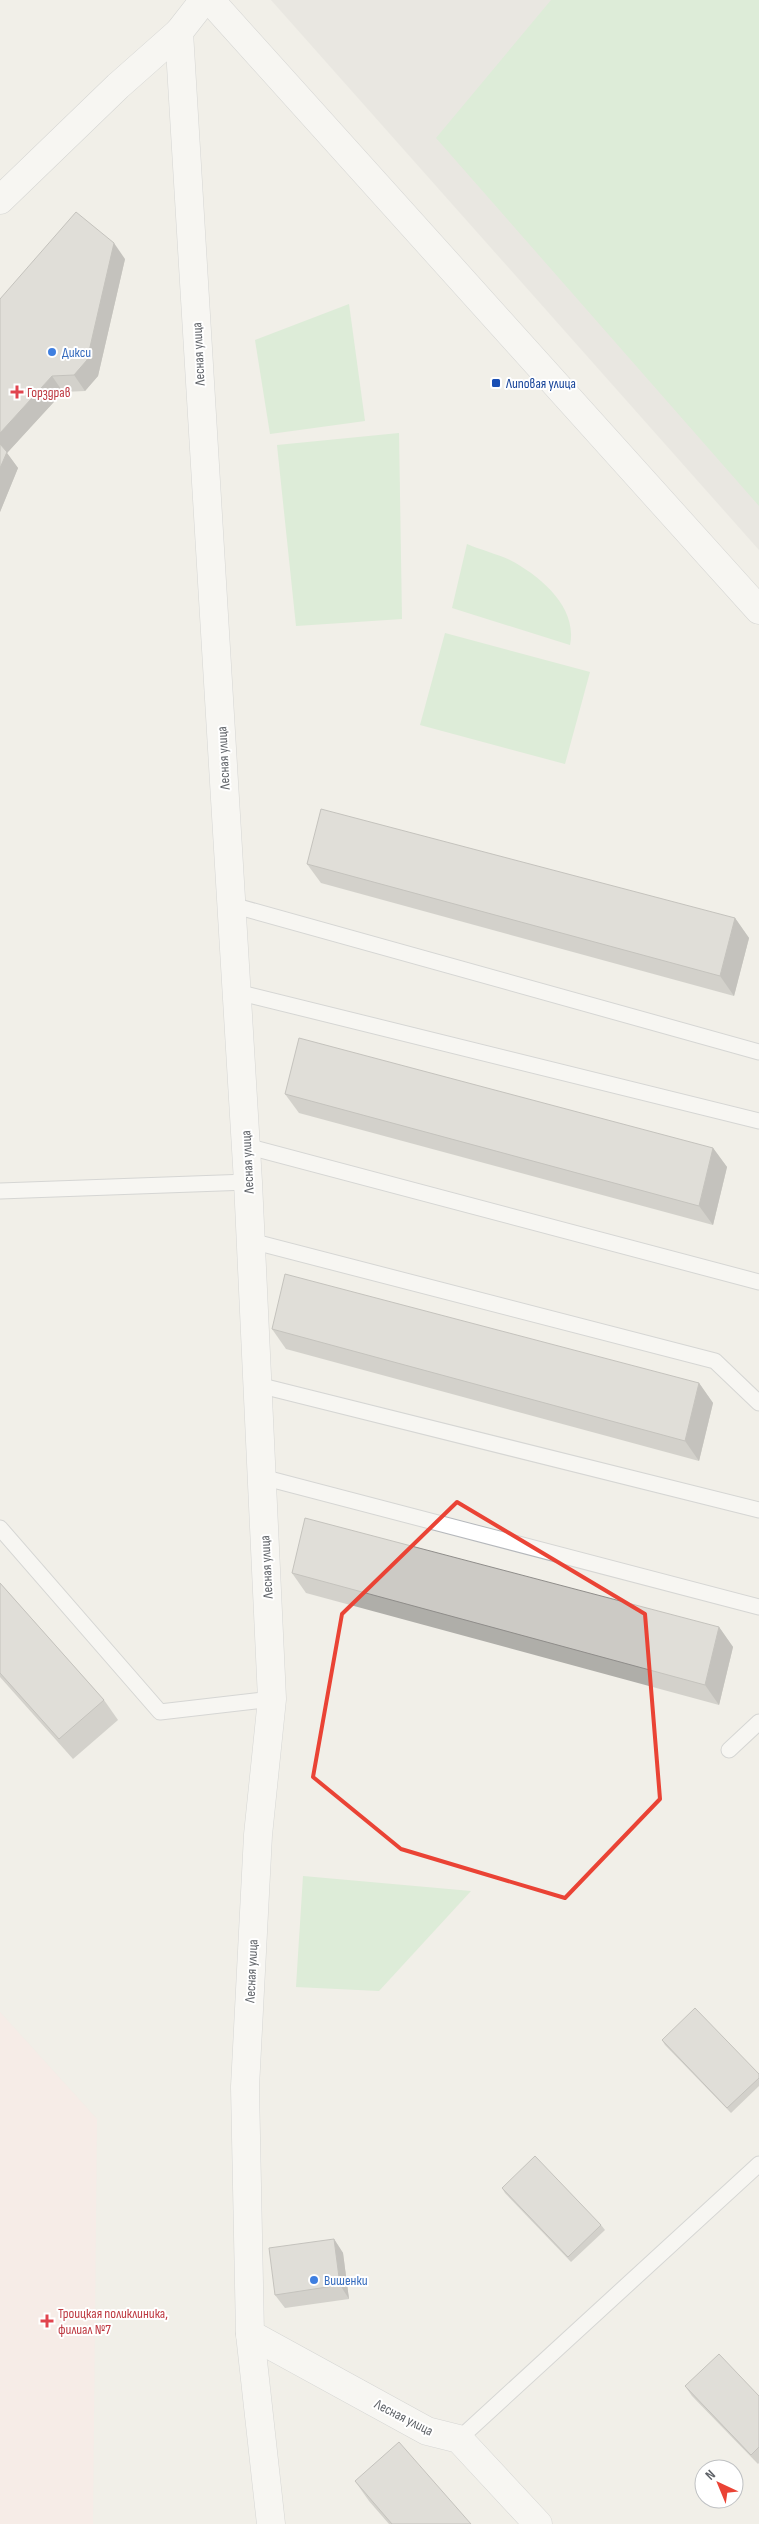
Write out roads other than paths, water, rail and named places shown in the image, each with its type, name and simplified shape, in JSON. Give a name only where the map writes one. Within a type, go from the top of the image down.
[{"type":"street","points":[[0,200],[118,86],[179,32],[204,0]]},
{"type":"street","points":[[210,0],[759,610]]},
{"type":"street","name":"Лесная улица","points":[[179,32],[246,1146],[272,1699],[258,1836],[245,2087],[250,2334],[271,2524]]},
{"type":"street","name":"Лесная улица","points":[[250,2334],[427,2431],[459,2439]]},
{"type":"street","points":[[459,2439],[538,2524]]},
{"type":"lane","points":[[232,905],[759,1052]]},
{"type":"lane","points":[[237,992],[759,1121]]},
{"type":"lane","points":[[246,1146],[759,1282]]},
{"type":"lane","points":[[0,1191],[248,1182]]},
{"type":"lane","points":[[251,1241],[715,1361],[759,1403]]},
{"type":"lane","points":[[258,1385],[759,1510]]},
{"type":"lane","points":[[262,1477],[759,1607]]},
{"type":"lane","points":[[0,1528],[160,1712],[272,1699]]},
{"type":"lane","points":[[729,1750],[759,1722]]},
{"type":"lane","points":[[459,2439],[759,2164]]},
{"type":"place","name":"Дикси","points":[[52,352]]},
{"type":"place","name":"Липовая улица","points":[[496,383]]},
{"type":"place","name":"Горздрав","points":[[17,392]]},
{"type":"place","name":"Вишенки","points":[[314,2280]]},
{"type":"place","name":"Троицкая поликлиника, филиал №7","points":[[47,2321]]}]
